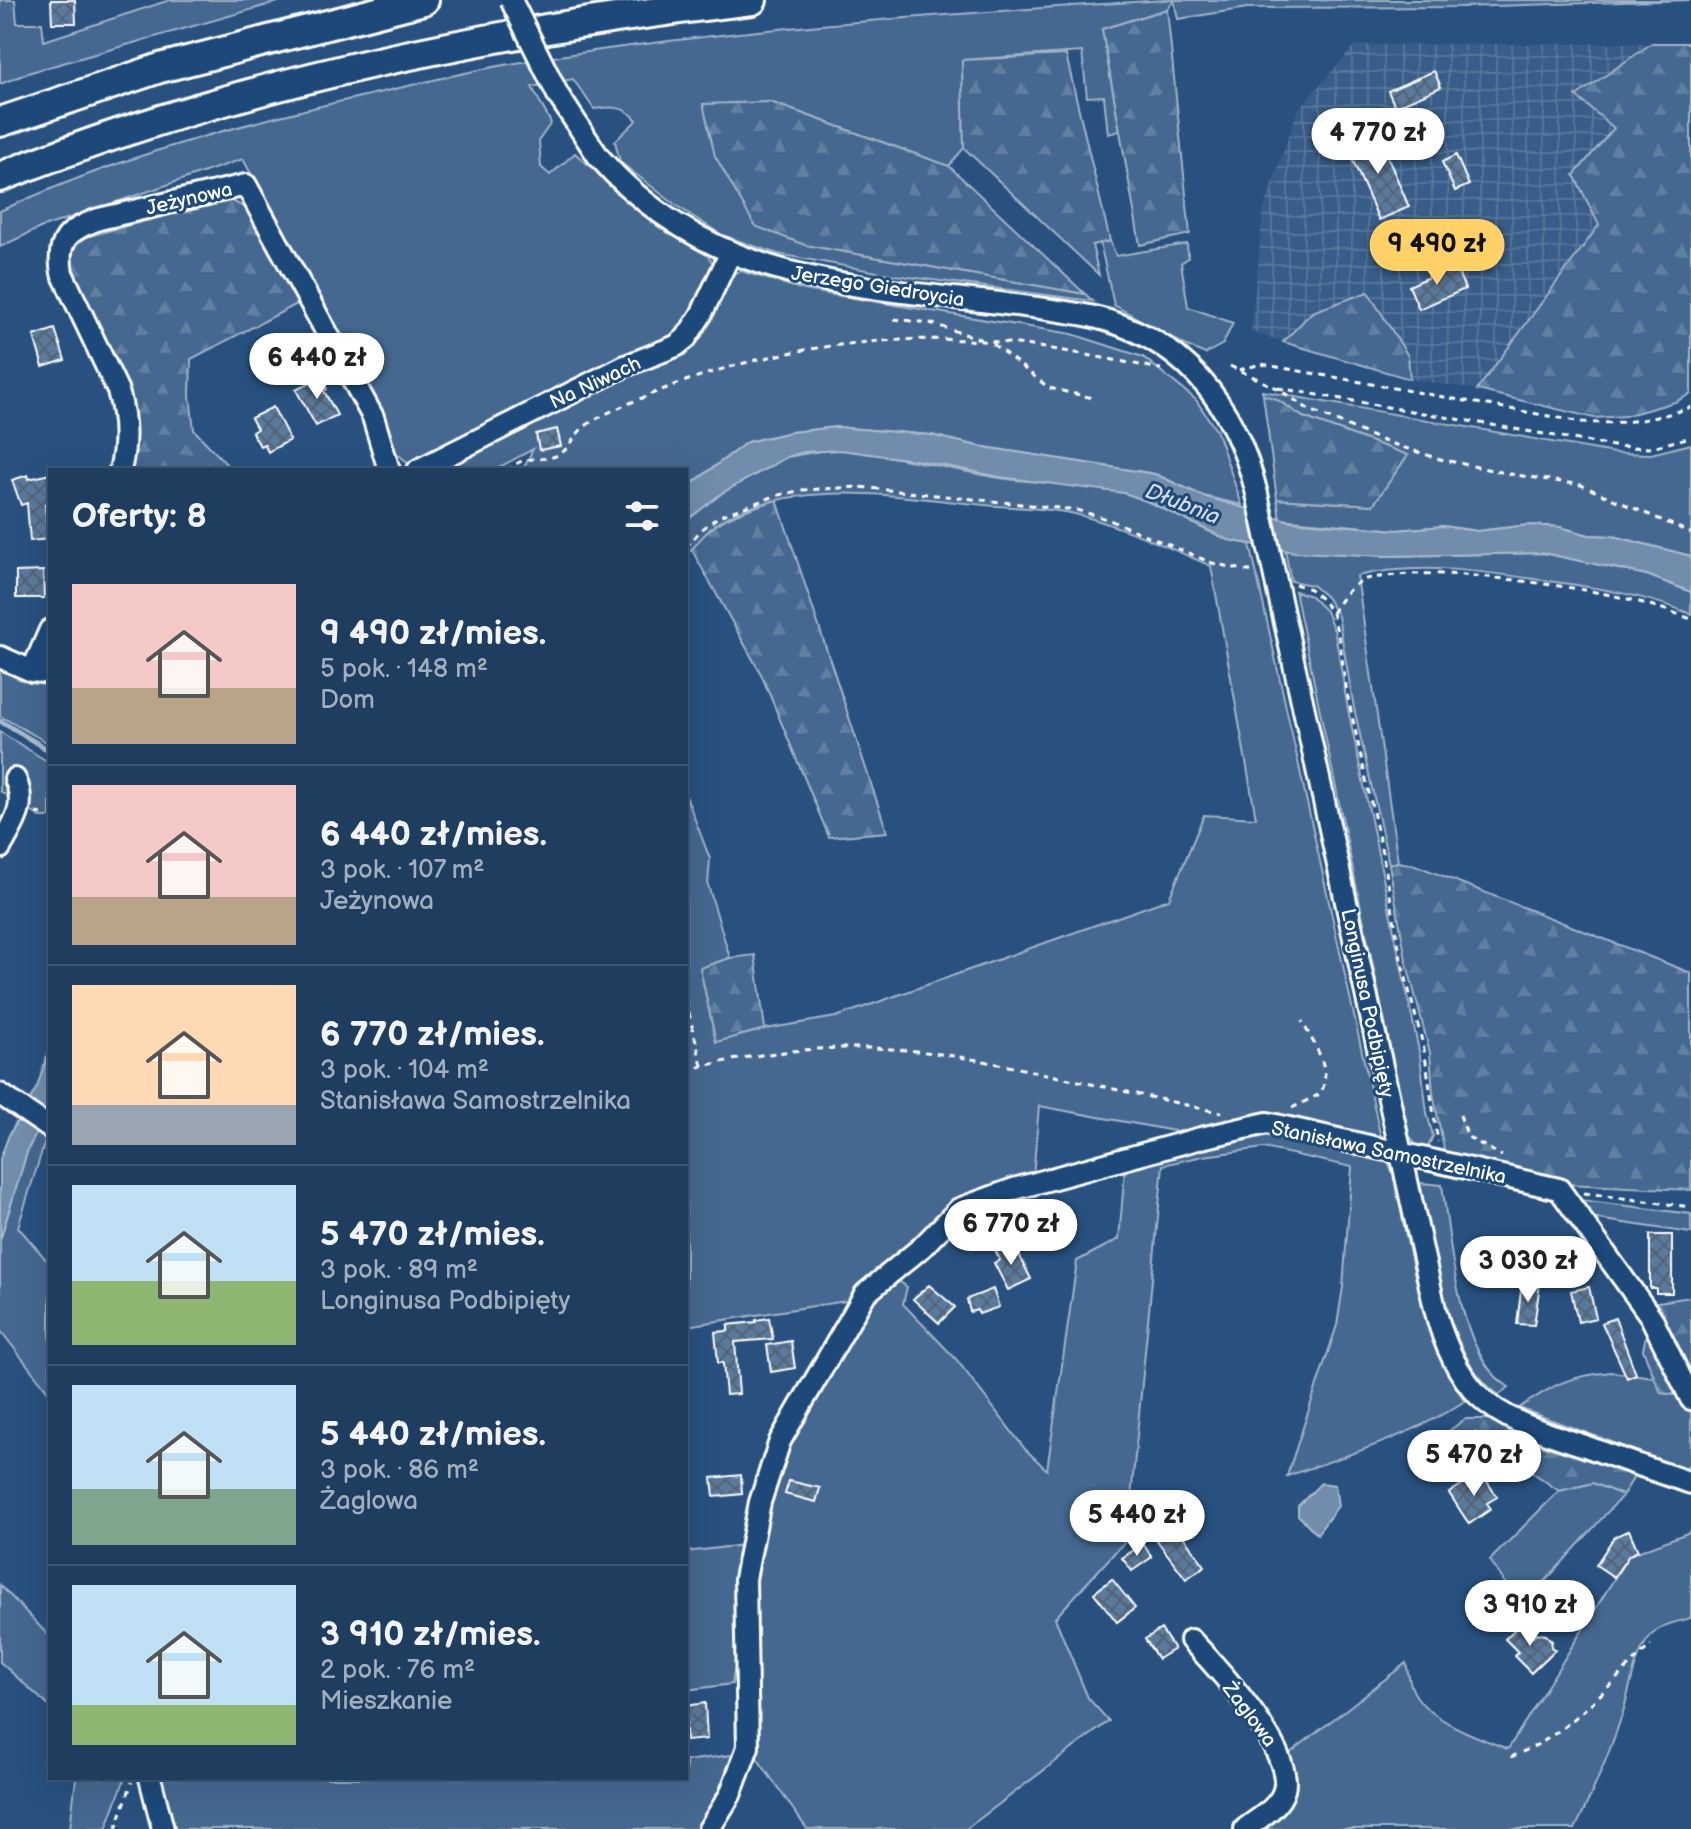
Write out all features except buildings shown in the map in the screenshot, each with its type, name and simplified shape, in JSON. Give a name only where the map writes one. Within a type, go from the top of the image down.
[{"type":"highway","points":[[0,122],[160,68],[424,0]]},
{"type":"highway","points":[[0,177],[166,120],[344,72],[456,46],[566,26],[752,0]]},
{"type":"street","name":"Jerzego Giedroycia","points":[[511,0],[548,78],[598,156],[651,207],[684,230],[730,254],[781,271],[823,280],[1103,319],[1141,334],[1166,349],[1188,364],[1208,385]]},
{"type":"street","name":"Jeżynowa","points":[[120,468],[125,444],[122,406],[62,273],[59,257],[61,243],[77,229],[99,219],[246,185],[373,417],[388,468]]},
{"type":"street","name":"Na Niwach","points":[[422,468],[625,366],[676,346],[686,338],[701,315],[730,254]]},
{"type":"street","name":"Longinusa Podbipięty","points":[[1208,385],[1234,430],[1257,494],[1438,1324],[1453,1359],[1481,1397],[1505,1415],[1546,1433],[1691,1483]]},
{"type":"street","points":[[0,657],[41,672],[48,639]]},
{"type":"street","points":[[0,848],[20,809],[20,794],[15,779]]},
{"type":"street","points":[[8,1099],[47,1127]]},
{"type":"street","name":"Stanisława Samostrzelnika","points":[[709,1829],[730,1795],[748,1747],[745,1579],[760,1502],[780,1441],[865,1294],[922,1247],[959,1209],[1014,1189],[1267,1123],[1559,1189]]},
{"type":"street","points":[[1559,1189],[1651,1317],[1691,1399]]},
{"type":"street","name":"Żaglowa","points":[[1191,1640],[1267,1732],[1285,1769],[1286,1780],[1281,1798],[1245,1829]]},
{"type":"street","points":[[151,1780],[163,1829]]},
{"type":"path","points":[[894,319],[943,326],[990,342],[1049,388],[1093,398]]},
{"type":"path","points":[[510,468],[524,460],[560,454],[570,446],[581,429],[648,396],[729,367],[808,350],[887,340],[941,339],[1018,344],[1168,370]]},
{"type":"path","points":[[1239,370],[1261,364],[1582,422],[1618,424],[1644,421],[1691,407]]},
{"type":"path","points":[[1230,366],[1277,388],[1308,409],[1383,441],[1454,462],[1581,485],[1691,533]]},
{"type":"path","points":[[1277,388],[1613,446],[1649,448],[1691,437]]},
{"type":"path","points":[[688,545],[719,516],[775,496],[802,490],[860,487],[1077,510],[1212,563],[1243,569]]},
{"type":"path","points":[[1332,613],[1345,593],[1366,579],[1448,573],[1604,592],[1691,619]]},
{"type":"path","points":[[1295,583],[1310,589],[1332,613],[1339,638],[1347,693],[1385,866],[1401,959],[1424,1049],[1437,1128],[1437,1160]]},
{"type":"path","points":[[688,1009],[702,1066]]},
{"type":"path","points":[[1267,1123],[1313,1099],[1324,1088],[1325,1071],[1302,1021]]},
{"type":"path","points":[[688,1070],[755,1055],[801,1050],[862,1048],[918,1051],[979,1059],[1223,1113]]},
{"type":"path","points":[[1559,1189],[1691,1207]]},
{"type":"path","points":[[1511,1757],[1561,1729],[1651,1645]]},
{"type":"path","points":[[116,1829],[132,1780]]},
{"type":"shaded area","points":[[1652,43],[1577,96],[1614,128],[1574,175],[1599,225],[1477,390],[1410,379],[1251,332],[1263,212],[1297,111],[1355,45]]},
{"type":"green space","points":[[0,0],[15,0],[17,23],[42,23],[44,41],[170,0],[285,0],[31,72],[0,84]]},
{"type":"green space","points":[[1174,0],[1167,9],[1102,29],[1120,131],[1108,134],[1104,96],[1087,97],[1082,52],[962,60],[964,148],[949,166],[770,102],[805,245],[1085,294],[1093,301],[894,275],[778,254],[722,235],[677,206],[620,162],[615,141],[637,120],[632,115],[618,108],[594,109],[573,79],[532,87],[551,123],[539,140],[541,167],[550,175],[575,153],[660,228],[708,256],[712,270],[686,326],[668,339],[408,463],[392,449],[365,386],[243,159],[40,228],[0,247],[0,211],[89,174],[228,130],[479,70],[597,51],[759,31]]},
{"type":"green space","points":[[1174,0],[1691,0],[1460,7],[1247,8],[1178,19]]},
{"type":"green space","points":[[1167,9],[1190,234],[1140,245],[1102,29]]},
{"type":"green space","points":[[1652,43],[1691,43],[1691,394],[1675,402],[1625,416],[1594,418],[1477,390],[1599,225],[1574,175],[1614,128],[1576,96]]},
{"type":"green space","points":[[1066,55],[1110,241],[1092,245],[1099,275],[964,148],[962,60]]},
{"type":"green space","points":[[770,102],[949,166],[1085,294],[805,245],[755,226],[715,156],[703,104]]},
{"type":"green space","points":[[227,199],[249,209],[301,302],[191,359],[190,396],[194,430],[230,468],[128,468],[132,442],[67,274],[71,241]]},
{"type":"green space","points":[[1110,241],[1116,256],[1187,244],[1188,258],[1181,263],[1188,307],[1233,323],[1223,344],[1205,354],[1114,305],[1100,243]]},
{"type":"green space","points":[[741,271],[804,290],[1072,334],[1143,357],[1196,400],[1217,432],[1242,505],[1203,496],[1155,474],[978,446],[931,435],[836,427],[791,432],[747,442],[688,486],[688,468],[521,468],[533,449],[498,468],[437,468],[644,367],[685,352],[703,334],[730,275]]},
{"type":"green space","points":[[1368,292],[1408,356],[1410,379],[1283,342],[1312,312]]},
{"type":"green space","points":[[1262,391],[1614,453],[1651,454],[1691,444],[1691,556],[1614,536],[1589,535],[1560,527],[1529,525],[1477,531],[1443,526],[1397,530],[1280,519],[1277,499],[1373,505],[1407,455],[1303,417],[1276,399],[1263,395]]},
{"type":"green space","points":[[1263,395],[1276,399],[1303,417],[1408,455],[1373,505],[1277,499]]},
{"type":"green space","points":[[832,449],[853,451],[1000,478],[1113,490],[1143,500],[1218,535],[1250,544],[1381,1138],[1353,1137],[1265,1116],[1178,1138],[1174,1131],[1039,1106],[1033,1177],[945,1211],[852,1300],[688,1326],[688,801],[710,859],[708,885],[730,958],[700,968],[716,1042],[765,1029],[836,1017],[1169,899],[1204,815],[1256,818],[1211,566],[1127,531],[1064,512],[850,494],[815,494],[750,507],[720,521],[688,552],[688,519],[722,493],[787,457]]},
{"type":"green space","points":[[777,500],[887,832],[829,837],[761,674],[692,550],[719,523],[740,512]]},
{"type":"green space","points":[[1285,550],[1387,556],[1543,553],[1647,575],[1691,592],[1691,614],[1617,592],[1495,574],[1449,569],[1403,569],[1357,576],[1398,862],[1389,864],[1354,708],[1338,616],[1326,597],[1312,585],[1291,581]]},
{"type":"green space","points":[[1295,591],[1311,596],[1326,611],[1335,633],[1420,1056],[1433,1136],[1428,1147],[1416,1145],[1408,1134]]},
{"type":"green space","points":[[0,665],[48,678],[48,743],[0,716]]},
{"type":"green space","points":[[0,732],[48,762],[48,817],[40,817],[0,791]]},
{"type":"green space","points":[[1389,864],[1415,865],[1691,973],[1691,1190],[1565,1184],[1445,1154],[1433,1093],[1430,1053],[1406,960]]},
{"type":"green space","points":[[755,955],[765,1029],[716,1042],[700,968],[730,958]]},
{"type":"green space","points":[[39,1127],[48,1132],[18,1227],[48,1262],[48,1391],[0,1330],[0,1240],[28,1149]]},
{"type":"green space","points":[[1269,1128],[1386,1158],[1393,1174],[1427,1321],[1450,1376],[1465,1401],[1401,1435],[1287,1476],[1337,1325],[1352,1167],[1264,1148],[1163,1165],[1127,1539],[1055,1618],[1088,1698],[1109,1721],[966,1829],[807,1829],[752,1751],[754,1558],[764,1513],[772,1498],[771,1486],[794,1431],[872,1297],[893,1277],[907,1287],[903,1304],[956,1359],[1025,1449],[1047,1470],[1077,1261],[1119,1239],[1125,1168]]},
{"type":"green space","points":[[1420,1183],[1442,1185],[1459,1296],[1478,1351],[1492,1372],[1509,1387],[1499,1395],[1480,1378],[1453,1328],[1436,1268]]},
{"type":"green space","points":[[1572,1199],[1691,1214],[1691,1233],[1591,1218]]},
{"type":"green space","points":[[1691,1297],[1691,1369],[1675,1375],[1685,1396],[1661,1393],[1643,1350],[1652,1303]]},
{"type":"green space","points":[[1611,1372],[1655,1377],[1662,1393],[1685,1396],[1691,1415],[1691,1464],[1685,1469],[1519,1408],[1562,1383]]},
{"type":"green space","points":[[1465,1419],[1488,1419],[1528,1441],[1635,1475],[1623,1495],[1593,1483],[1559,1491],[1475,1432],[1456,1447],[1446,1433]]},
{"type":"green space","points":[[1593,1483],[1623,1495],[1521,1608],[1490,1560],[1559,1491]]},
{"type":"green space","points":[[1691,1529],[1691,1618],[1657,1630],[1643,1647],[1612,1744],[1575,1829],[1262,1829],[1286,1756],[1406,1663],[1412,1688],[1428,1709],[1454,1726],[1508,1749],[1629,1555]]},
{"type":"green space","points":[[744,1545],[738,1649],[732,1684],[688,1690],[688,1552]]},
{"type":"green space","points":[[0,1585],[48,1635],[48,1705],[0,1662]]},
{"type":"green space","points":[[732,1755],[725,1791],[704,1829],[171,1829],[157,1780],[688,1780],[688,1761]]},
{"type":"green space","points":[[76,1780],[124,1780],[106,1829],[70,1829]]},
{"type":"water","name":"Dłubnia","points":[[837,427],[931,435],[978,446],[1155,474],[1203,496],[1290,521],[1397,530],[1443,526],[1477,531],[1529,525],[1613,536],[1691,556],[1691,592],[1647,575],[1543,553],[1387,556],[1295,552],[1228,540],[1124,493],[1000,477],[921,461],[841,450],[804,452],[787,457],[722,493],[688,519],[688,486],[747,442],[791,432]]},
{"type":"water","points":[[48,1053],[48,1112],[28,1149],[0,1240],[0,1159],[9,1135],[37,1087]]},
{"type":"water","points":[[1321,1483],[1335,1485],[1338,1506],[1317,1534],[1298,1515],[1298,1506]]},
{"type":"waterway","points":[[0,721],[48,750]]}]
